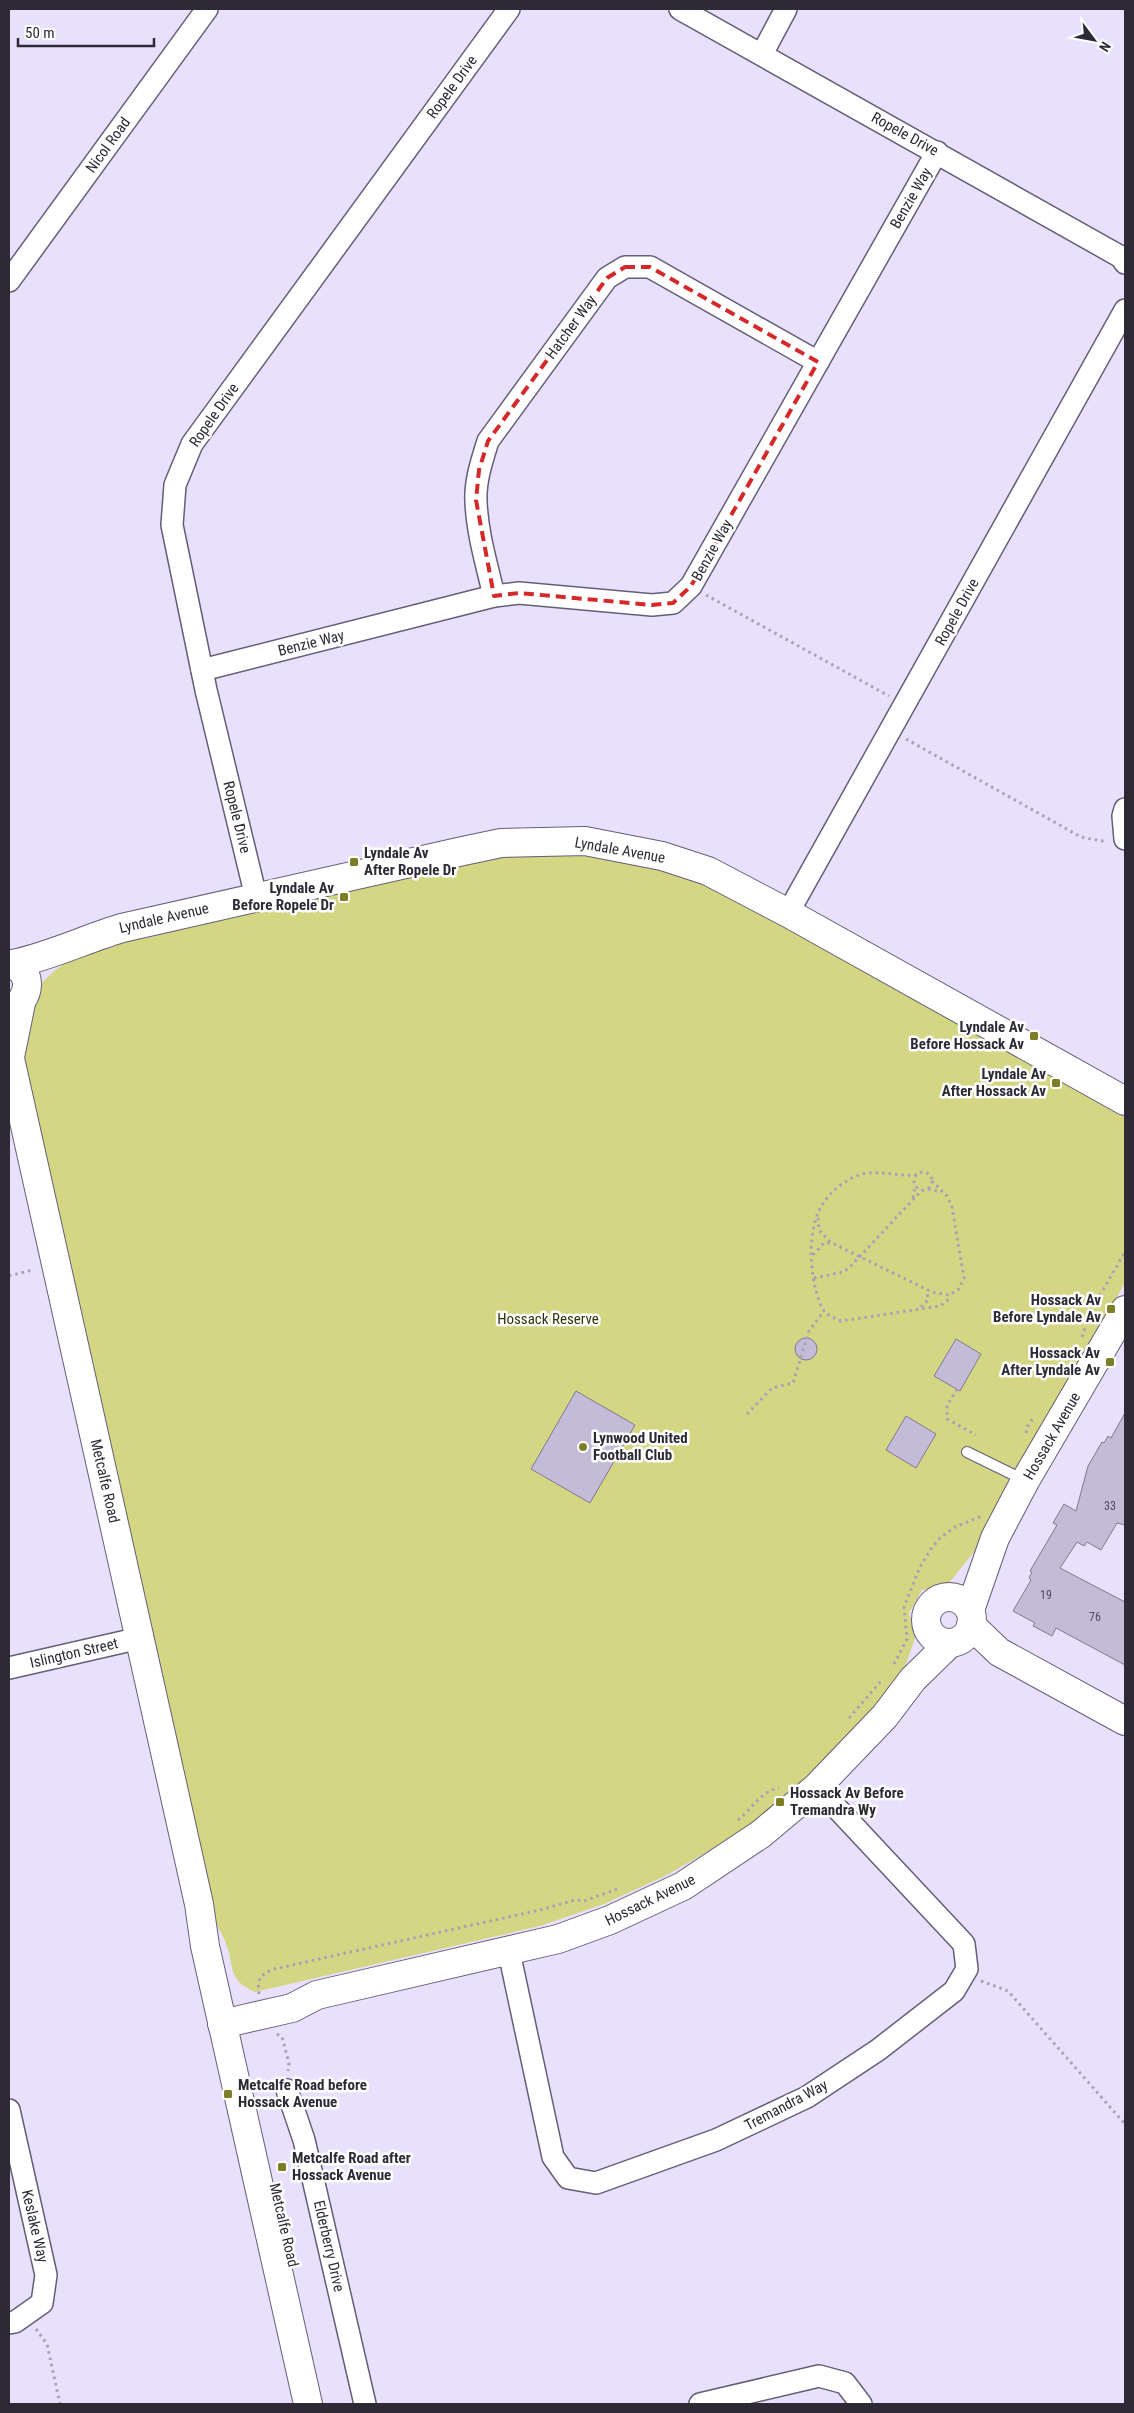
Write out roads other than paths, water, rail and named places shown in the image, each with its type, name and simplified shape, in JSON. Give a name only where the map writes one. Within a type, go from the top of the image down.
[{"type":"street","name":"Nicol Road","points":[[9,281],[207,9]]},
{"type":"street","name":"Ropele Drive","points":[[256,897],[202,670],[172,525],[175,485],[192,444],[509,9]]},
{"type":"street","name":"Ropele Drive","points":[[680,9],[938,152],[1121,257],[1125,263]]},
{"type":"street","points":[[762,54],[786,9]]},
{"type":"street","name":"Benzie Way","points":[[202,670],[494,596],[519,593],[652,605],[673,603],[691,586],[938,152]]},
{"type":"street","name":"Hatcher Way","points":[[494,596],[480,531],[476,500],[479,470],[488,441],[607,278],[625,267],[650,267],[818,362]]},
{"type":"street","name":"Ropele Drive","points":[[788,912],[1125,310]]},
{"type":"street","points":[[1124,836],[1125,809]]},
{"type":"street","name":"Lyndale Avenue","points":[[11,964],[67,948],[86,938],[122,928],[501,843],[585,841],[662,856],[708,871],[788,912],[1125,1101]]},
{"type":"street","name":"Lyndale Avenue","points":[[19,1001],[67,948]]},
{"type":"street","name":"Lyndale Avenue","points":[[11,964],[18,968],[26,978],[19,1001]]},
{"type":"street","name":"Metcalfe Road","points":[[19,1001],[9,1056],[199,1904],[204,1946],[227,2014],[325,2404]]},
{"type":"street","name":"Hossack Avenue","points":[[227,2014],[261,2007],[291,1992],[317,1995],[509,1952],[593,1927],[646,1905],[683,1886],[761,1834],[817,1787],[885,1716],[901,1675],[955,1625],[989,1527],[1025,1481],[1125,1310]]},
{"type":"street","points":[[955,1625],[999,1652],[1125,1721]]},
{"type":"street","name":"Islington Street","points":[[9,1668],[140,1638]]},
{"type":"street","name":"Tremandra Way","points":[[509,1952],[553,2157],[568,2178],[596,2183],[716,2140],[807,2097],[878,2050],[954,1991],[967,1968],[964,1944],[817,1787]]},
{"type":"street","name":"Metcalfe Road","points":[[227,2014],[308,2404]]},
{"type":"street","name":"Elderberry Drive","points":[[287,2090],[304,2140],[364,2404]]},
{"type":"street","name":"Keslake Way","points":[[9,2110],[46,2276],[42,2303],[18,2318]]},
{"type":"street","points":[[700,2404],[819,2376],[845,2384],[861,2404]]},
{"type":"lane","points":[[967,1452],[1025,1481]]},
{"type":"place","name":"Lyndale Av After Ropele Dr","points":[[354,862]]},
{"type":"place","name":"Lyndale Av Before Ropele Dr","points":[[344,897]]},
{"type":"place","name":"Lyndale Av Before Hossack Av","points":[[1034,1036]]},
{"type":"place","name":"Lyndale Av After Hossack Av","points":[[1056,1083]]},
{"type":"place","name":"Hossack Av Before Lyndale Av","points":[[1111,1309]]},
{"type":"place","name":"Hossack Av After Lyndale Av","points":[[1110,1362]]},
{"type":"place","name":"Lynwood United Football Club","points":[[583,1447]]},
{"type":"place","name":"Hossack Av Before Tremandra Wy","points":[[780,1802]]},
{"type":"place","name":"Metcalfe Road before Hossack Avenue","points":[[228,2094]]},
{"type":"place","name":"Metcalfe Road after Hossack Avenue","points":[[282,2167]]},
{"type":"park label","name":"Hossack Reserve","points":[[548,1319]]}]
